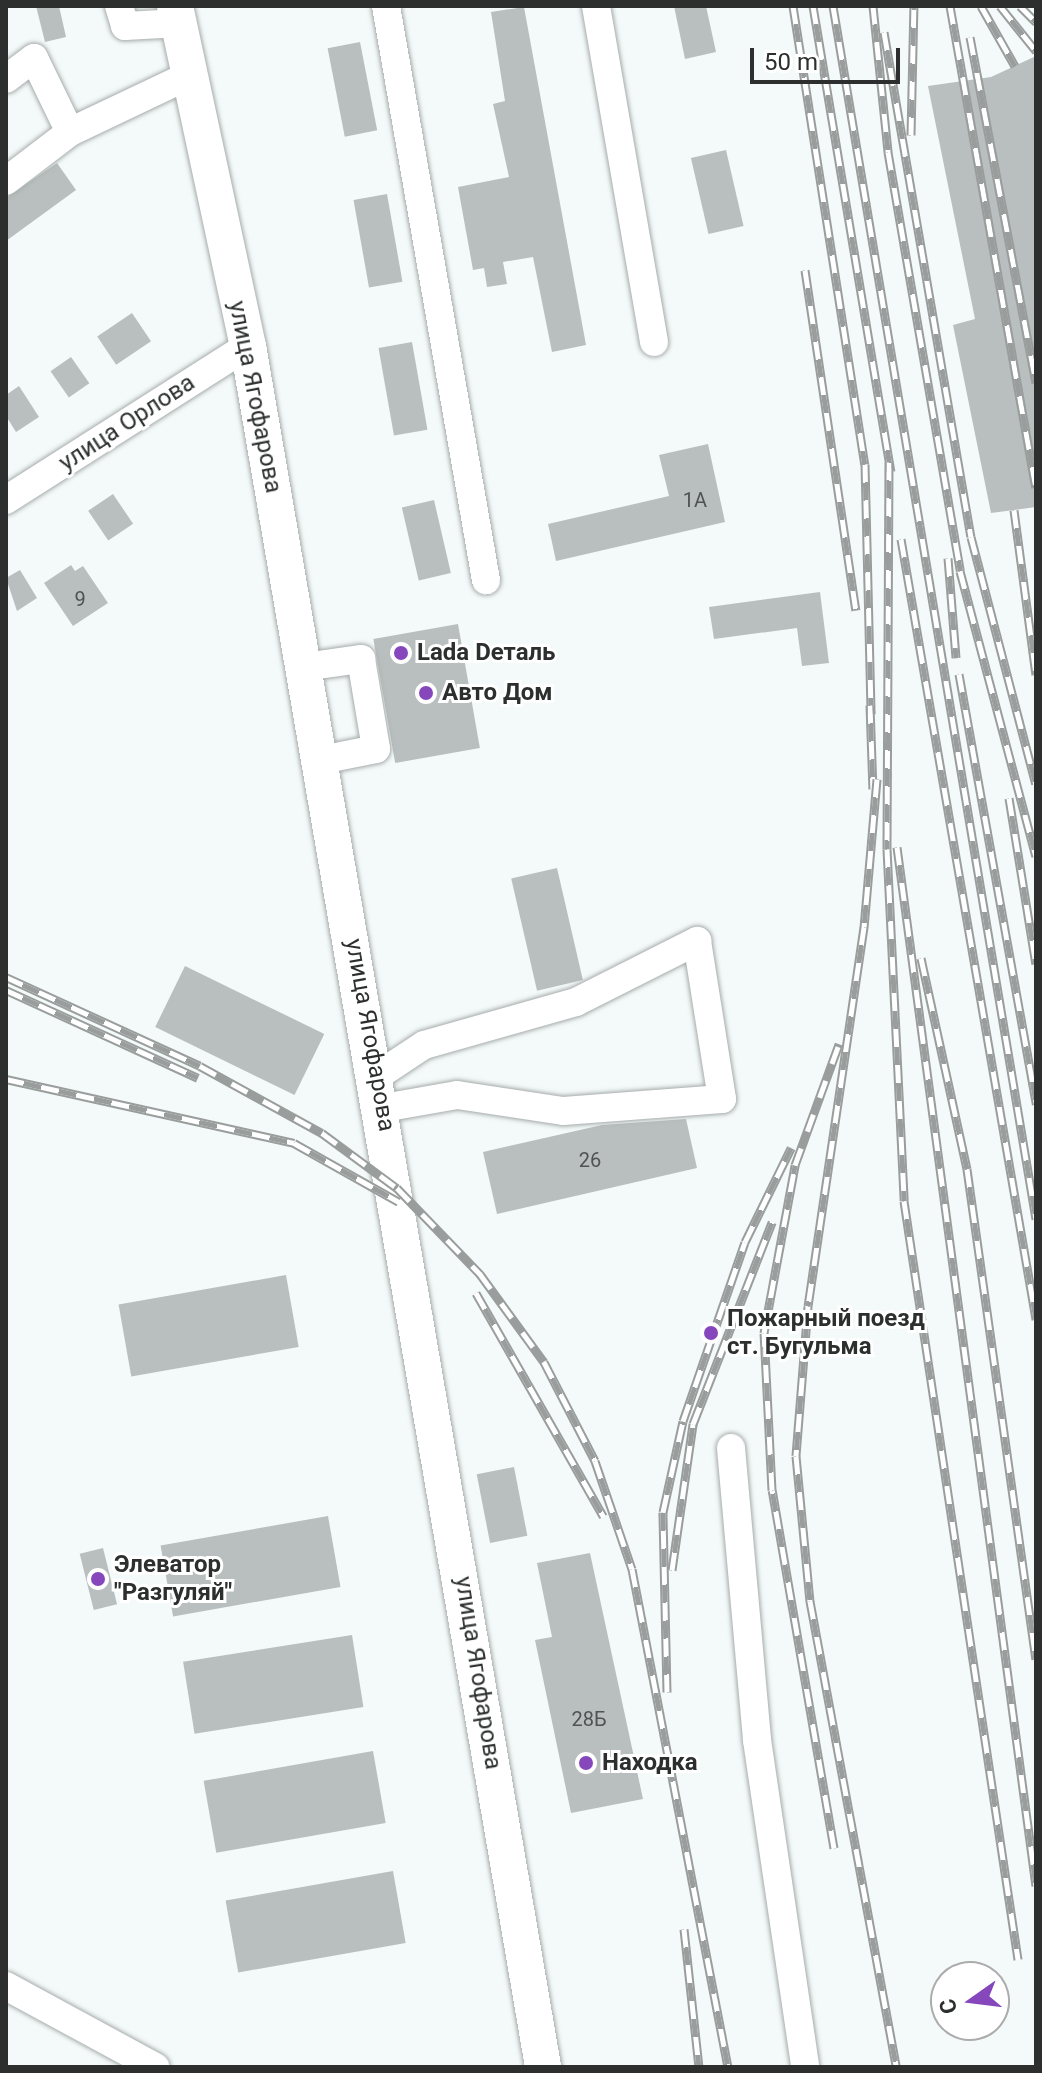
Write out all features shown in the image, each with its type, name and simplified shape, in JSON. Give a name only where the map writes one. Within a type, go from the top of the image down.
[{"type":"main road","name":"улица Ягофарова","points":[[178,14],[248,346],[380,1092],[543,2067]]},
{"type":"street","points":[[119,6],[125,26],[178,14]]},
{"type":"street","points":[[386,6],[486,580]]},
{"type":"street","points":[[596,6],[654,342]]},
{"type":"street","points":[[6,79],[34,58],[70,132]]},
{"type":"street","points":[[6,181],[70,132],[190,75]]},
{"type":"street","name":"улица Орлова","points":[[6,500],[248,346]]},
{"type":"street","points":[[304,667],[361,659],[376,749],[321,760]]},
{"type":"street","points":[[697,941],[722,1099],[563,1111],[457,1095],[380,1092],[424,1045],[576,1002],[697,941]]},
{"type":"street","points":[[731,1448],[757,1740],[805,2067]]},
{"type":"street","points":[[6,1986],[155,2067]]},
{"type":"building","points":[[36,6],[59,6],[66,37],[45,42]]},
{"type":"building","points":[[674,6],[706,6],[716,52],[685,59]]},
{"type":"building","points":[[524,7],[586,345],[552,352],[533,257],[503,262],[507,284],[487,287],[484,268],[473,270],[458,187],[509,177],[493,104],[505,101],[491,12]]},
{"type":"building","points":[[360,42],[377,130],[345,137],[328,48]]},
{"type":"building","points":[[1036,56],[1036,507],[991,513],[953,325],[975,319],[928,86],[991,77]]},
{"type":"building","points":[[726,150],[744,226],[708,234],[691,158]]},
{"type":"building","points":[[57,163],[76,190],[6,241],[6,198]]},
{"type":"building","points":[[387,194],[402,282],[369,288],[354,200]]},
{"type":"building","points":[[132,313],[151,341],[116,365],[97,336]]},
{"type":"building","points":[[412,342],[427,430],[394,436],[379,348]]},
{"type":"building","points":[[71,357],[89,383],[69,398],[51,371]]},
{"type":"building","points":[[19,386],[39,417],[16,432],[6,416],[6,395]]},
{"type":"building","points":[[708,444],[725,522],[556,561],[548,524],[669,496],[659,455]]},
{"type":"building","points":[[113,494],[133,524],[108,541],[88,511]]},
{"type":"building","points":[[434,500],[451,573],[419,581],[402,507]]},
{"type":"building","points":[[71,565],[75,571],[83,566],[108,603],[73,626],[44,583]]},
{"type":"building","points":[[20,570],[37,598],[17,611],[6,578]]},
{"type":"building","points":[[820,592],[829,663],[802,666],[797,628],[714,639],[709,607]]},
{"type":"building","points":[[458,624],[480,748],[395,763],[373,639]]},
{"type":"building","points":[[557,868],[583,980],[537,991],[511,879]]},
{"type":"building","points":[[185,966],[324,1034],[295,1095],[155,1027]]},
{"type":"building","points":[[686,1119],[697,1168],[497,1214],[483,1152],[602,1125]]},
{"type":"building","points":[[286,1275],[299,1347],[131,1376],[119,1305]]},
{"type":"building","points":[[514,1467],[527,1536],[490,1543],[477,1474]]},
{"type":"building","points":[[328,1516],[341,1587],[173,1616],[161,1546]]},
{"type":"building","name":"Элеватор \"Разгуляй\"","points":[[103,1548],[117,1604],[94,1610],[80,1554]]},
{"type":"building","points":[[590,1553],[643,1799],[571,1813],[535,1640],[552,1637],[537,1563]]},
{"type":"building","points":[[352,1635],[363,1707],[195,1734],[183,1662]]},
{"type":"building","points":[[373,1751],[386,1823],[216,1853],[204,1781]]},
{"type":"building","points":[[393,1871],[406,1943],[238,1972],[226,1901]]},
{"type":"railway","points":[[793,6],[865,464],[871,714]]},
{"type":"railway","points":[[813,6],[891,472]]},
{"type":"railway","points":[[833,6],[1036,1219]]},
{"type":"railway","points":[[873,6],[888,152],[960,571],[1036,856]]},
{"type":"railway","points":[[911,135],[914,6]]},
{"type":"railway","points":[[950,6],[1036,487]]},
{"type":"railway","points":[[981,6],[1015,66]]},
{"type":"railway","points":[[1000,6],[1036,51]]},
{"type":"railway","points":[[1020,6],[1036,22]]},
{"type":"railway","points":[[884,32],[971,537],[1036,784]]},
{"type":"railway","points":[[970,37],[1036,383]]},
{"type":"railway","points":[[805,270],[856,610]]},
{"type":"railway","points":[[889,462],[887,849],[904,1201],[1018,1959]]},
{"type":"railway","points":[[1014,510],[1036,675]]},
{"type":"railway","points":[[901,539],[1036,1319]]},
{"type":"railway","points":[[948,558],[956,658]]},
{"type":"railway","points":[[959,674],[1036,1104]]},
{"type":"railway","points":[[870,705],[873,789]]},
{"type":"railway","points":[[877,779],[864,927],[808,1306],[796,1456],[810,1601],[896,2067]]},
{"type":"railway","points":[[1009,798],[1036,964]]},
{"type":"railway","points":[[897,847],[1036,1886]]},
{"type":"railway","points":[[921,958],[967,1169],[1036,1659]]},
{"type":"railway","points":[[6,977],[200,1066],[322,1133],[397,1188],[480,1274],[544,1362],[595,1461],[632,1569],[728,2067]]},
{"type":"railway","points":[[6,990],[198,1078]]},
{"type":"railway","points":[[834,1848],[772,1490],[764,1333],[795,1165],[839,1044]]},
{"type":"railway","points":[[6,1079],[294,1143],[399,1202]]},
{"type":"railway","points":[[667,1692],[663,1512],[683,1421],[745,1242],[791,1148]]},
{"type":"railway","points":[[672,1570],[693,1424],[772,1222]]},
{"type":"railway","points":[[476,1293],[603,1516]]},
{"type":"railway","points":[[684,1929],[699,2067]]},
{"type":"place","name":"Lada Dеталь","points":[[401,653]]},
{"type":"place","name":"Авто Дом","points":[[426,693]]},
{"type":"place","name":"Пожарный поезд ст. Бугульма","points":[[711,1333]]},
{"type":"place","name":"Элеватор \"Разгуляй\"","points":[[98,1579]]},
{"type":"place","name":"Находка","points":[[586,1763]]}]
